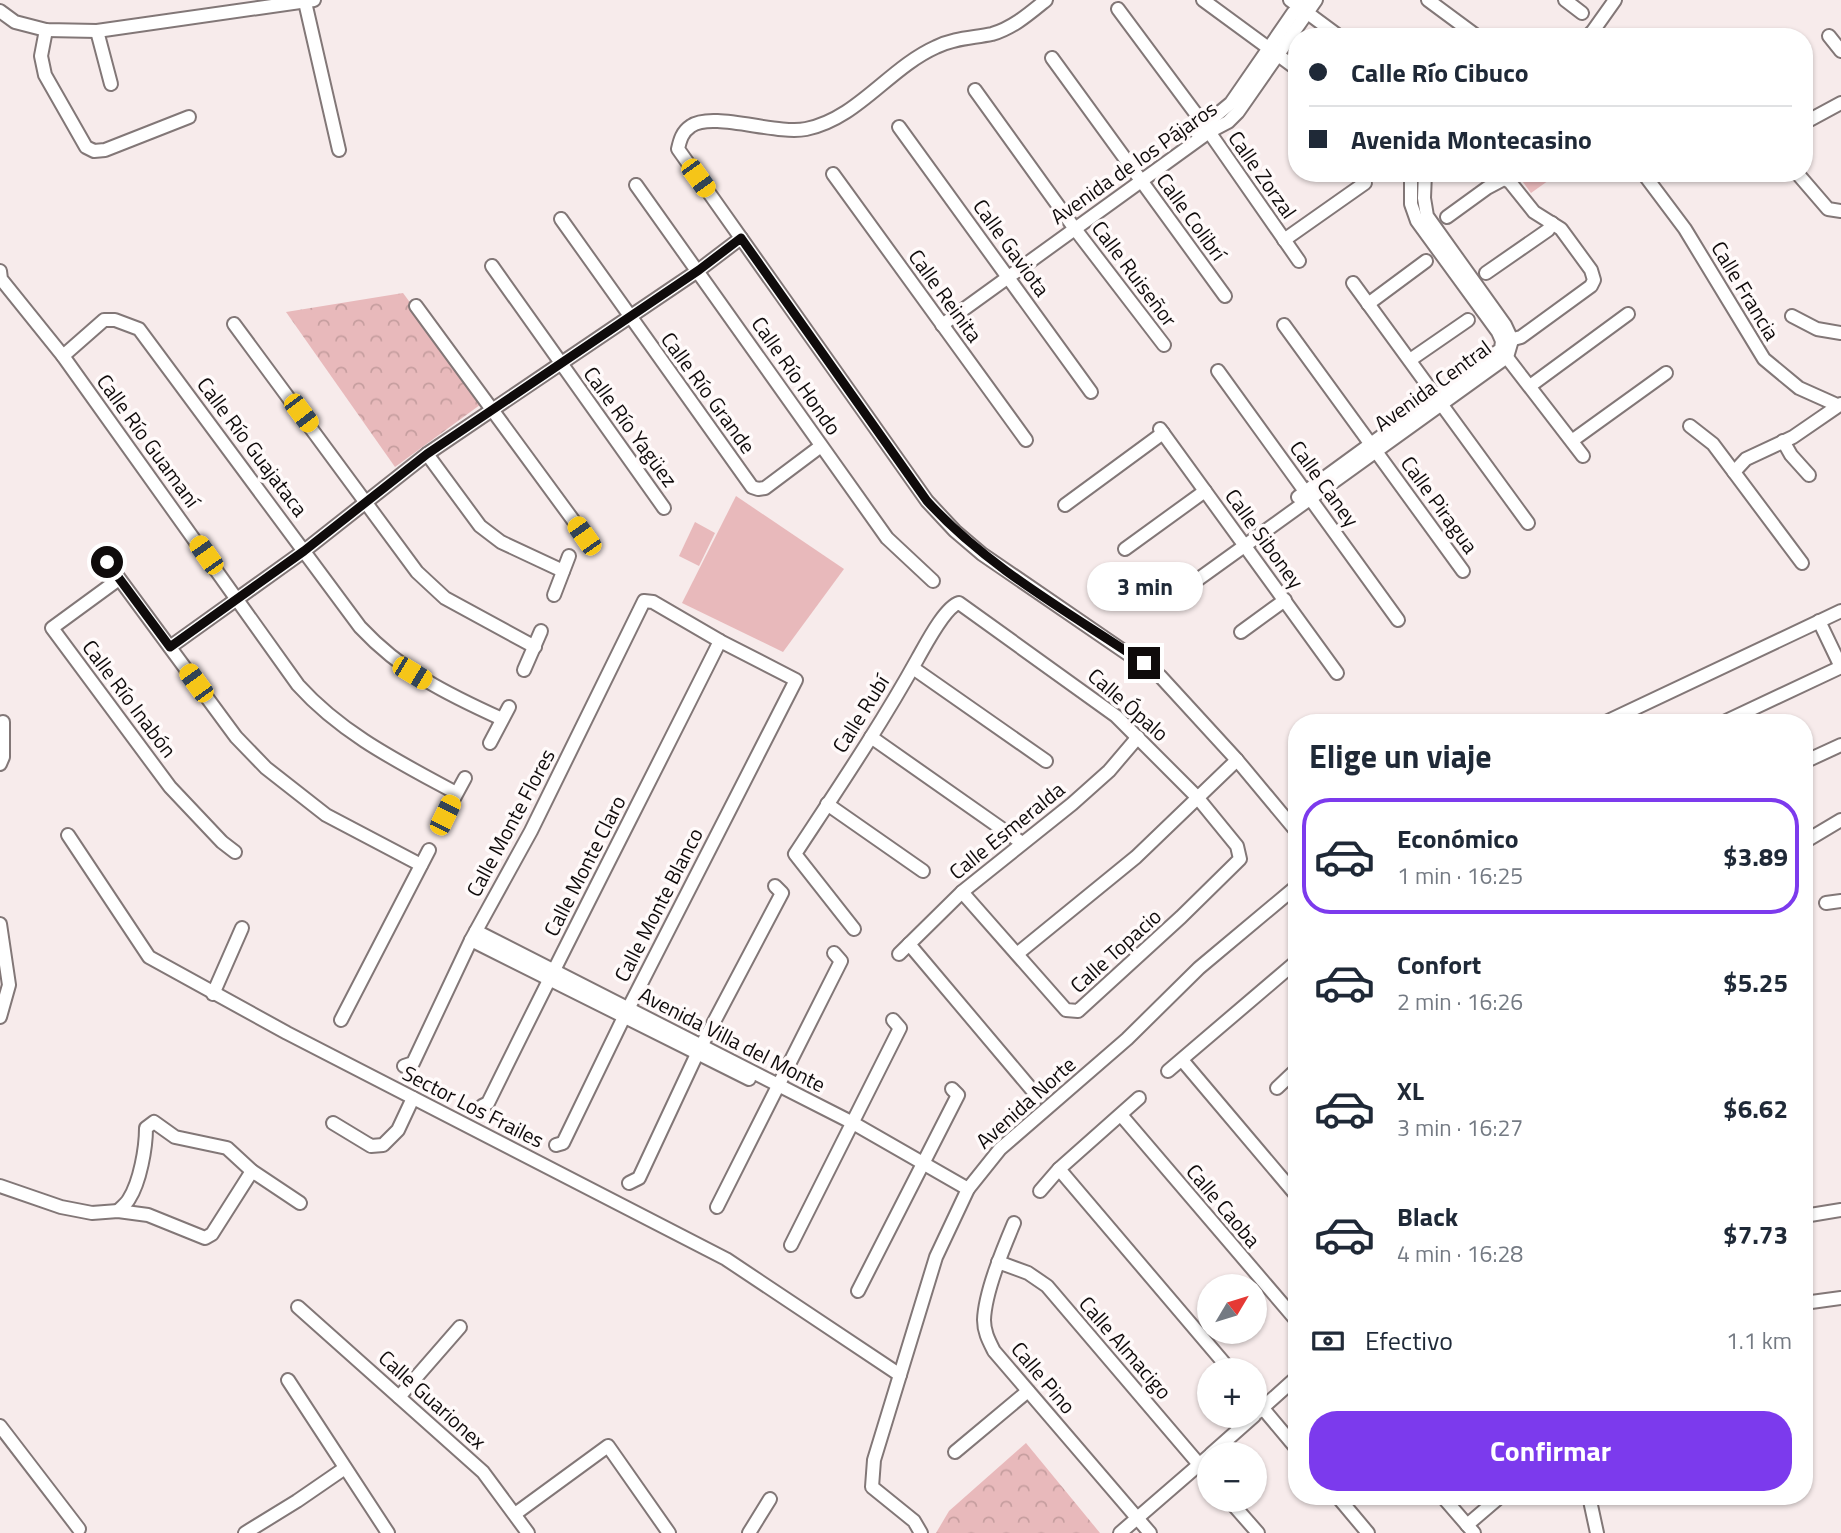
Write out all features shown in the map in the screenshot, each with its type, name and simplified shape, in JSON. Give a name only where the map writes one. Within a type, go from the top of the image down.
[{"type":"street","points":[[1046,0],[1016,23],[993,33],[973,36],[928,51],[843,114],[823,124],[791,130],[710,121],[692,125],[681,135],[678,149],[927,501],[955,531],[982,554],[1160,676],[1237,760],[1288,821]]},
{"type":"street","points":[[1203,0],[1288,63]]},
{"type":"street","name":"Avenida de los Pájaros","points":[[940,322],[1207,129],[1273,52],[1301,5],[1316,0]]},
{"type":"street","points":[[1428,0],[1466,28]]},
{"type":"street","points":[[1565,0],[1582,13]]},
{"type":"street","points":[[1596,28],[1615,0]]},
{"type":"street","points":[[0,11],[15,22],[46,30],[97,31],[309,1],[339,150]]},
{"type":"street","points":[[1301,5],[1329,28]]},
{"type":"street","name":"Calle Zorzal","points":[[1118,9],[1207,129],[1299,261]]},
{"type":"street","points":[[46,30],[41,56],[45,75],[86,147],[94,151],[105,150],[189,117]]},
{"type":"street","points":[[97,31],[111,84]]},
{"type":"street","points":[[1829,36],[1841,51]]},
{"type":"street","name":"Calle Colibrí","points":[[1052,58],[1225,296]]},
{"type":"street","name":"Calle Ruiseñor","points":[[975,90],[1164,345]]},
{"type":"street","points":[[1813,118],[1841,103]]},
{"type":"street","name":"Calle Gaviota","points":[[900,127],[1091,392]]},
{"type":"street","name":"Calle Reinita","points":[[833,174],[1026,440]]},
{"type":"street","name":"Avenida Central","points":[[1185,589],[1243,542],[1439,400],[1505,347],[1460,273],[1417,221],[1411,204],[1411,182]]},
{"type":"street","name":"Avenida Central","points":[[1425,182],[1427,216],[1446,254]]},
{"type":"street","points":[[1447,217],[1498,182]]},
{"type":"street","points":[[1510,182],[1534,212],[1561,229],[1591,270],[1594,280],[1591,286],[1505,347],[1530,386],[1583,456]]},
{"type":"street","name":"Calle Francia","points":[[1650,182],[1685,229],[1764,359],[1799,388],[1839,404]]},
{"type":"street","points":[[1805,182],[1828,209],[1841,211]]},
{"type":"street","points":[[1284,240],[1365,183]]},
{"type":"street","name":"Calle Río Hondo","points":[[636,185],[887,538],[933,581]]},
{"type":"street","name":"Calle Río Grande","points":[[561,219],[751,486],[765,488],[821,446]]},
{"type":"street","points":[[1486,272],[1548,230],[1552,223]]},
{"type":"street","points":[[170,647],[368,503],[427,454],[699,270],[741,238]]},
{"type":"street","points":[[1368,304],[1426,261]]},
{"type":"street","name":"Calle Río Yagüez","points":[[492,267],[664,508]]},
{"type":"street","name":"Calle Río Guamaní","points":[[0,271],[1,279],[63,356],[287,670],[315,703],[381,753],[456,793]]},
{"type":"street","points":[[1353,283],[1528,523]]},
{"type":"street","points":[[416,306],[584,536]]},
{"type":"street","points":[[1530,386],[1628,314]]},
{"type":"street","points":[[1792,316],[1817,329],[1841,333]]},
{"type":"street","name":"Calle Río Guajataca","points":[[63,356],[104,320],[115,320],[139,329],[354,619],[381,649],[412,673],[442,691],[502,719]]},
{"type":"street","points":[[1410,360],[1468,320]]},
{"type":"street","points":[[234,324],[417,572],[445,598],[535,646]]},
{"type":"street","name":"Calle Piragua","points":[[1284,325],[1463,571]]},
{"type":"street","name":"Calle Caney","points":[[1218,371],[1398,620]]},
{"type":"street","points":[[1573,440],[1666,373]]},
{"type":"street","points":[[1734,472],[1746,460],[1793,437],[1839,404]]},
{"type":"street","points":[[1690,426],[1713,444],[1802,563]]},
{"type":"street","name":"Calle Siboney","points":[[1065,505],[1162,431],[1337,673]]},
{"type":"street","points":[[1783,441],[1791,455],[1809,475]]},
{"type":"street","points":[[427,454],[480,526],[501,542],[563,572]]},
{"type":"street","points":[[1125,549],[1205,491]]},
{"type":"street","points":[[554,595],[569,556]]},
{"type":"street","points":[[107,562],[236,737],[266,768],[326,815],[421,865]]},
{"type":"street","name":"Calle Río Inabón","points":[[119,579],[52,628],[170,787],[222,842],[235,852]]},
{"type":"street","points":[[1241,632],[1285,600]]},
{"type":"street","name":"Calle Monte Flores","points":[[404,1066],[412,1063],[473,935],[531,831],[644,601],[653,603],[720,641]]},
{"type":"street","name":"Calle Rubí","points":[[854,929],[795,854],[949,609],[959,603],[964,606]]},
{"type":"street","name":"Calle Ópalo","points":[[964,606],[1097,700],[1138,737],[1197,797],[1237,846],[1240,859]]},
{"type":"street","points":[[1623,714],[1841,611]]},
{"type":"street","points":[[1741,714],[1841,667],[1819,621]]},
{"type":"street","points":[[524,670],[541,631]]},
{"type":"street","name":"Calle Monte Blanco","points":[[556,1145],[563,1143],[626,1013],[796,680],[720,641]]},
{"type":"street","name":"Calle Monte Claro","points":[[482,1106],[488,1103],[550,974],[588,905],[720,641]]},
{"type":"street","points":[[913,668],[1046,761]]},
{"type":"street","points":[[490,743],[509,706]]},
{"type":"street","points":[[0,764],[3,757],[3,722]]},
{"type":"street","points":[[870,737],[1022,844]]},
{"type":"street","name":"Calle Esmeralda","points":[[899,954],[962,891],[1101,779],[1138,737]]},
{"type":"street","points":[[1813,758],[1841,745]]},
{"type":"street","points":[[1017,954],[1060,922],[1136,857],[1237,760]]},
{"type":"street","points":[[445,815],[465,778]]},
{"type":"street","points":[[827,804],[923,871]]},
{"type":"street","points":[[1813,837],[1841,820]]},
{"type":"street","name":"Sector Los Frailes","points":[[68,835],[149,957],[214,994],[726,1259],[900,1376]]},
{"type":"street","points":[[341,1020],[429,850]]},
{"type":"street","name":"Calle Topacio","points":[[962,891],[1066,1010],[1078,1011],[1172,926],[1240,859]]},
{"type":"street","points":[[629,1183],[639,1178],[699,1050],[782,893],[775,886]]},
{"type":"street","name":"Avenida Norte","points":[[921,1533],[914,1521],[872,1488],[874,1460],[936,1257],[966,1193],[1000,1149],[1127,1039],[1199,968],[1288,894]]},
{"type":"street","points":[[1826,903],[1841,901]]},
{"type":"street","points":[[0,924],[9,985],[0,1017]]},
{"type":"street","points":[[214,994],[242,928]]},
{"type":"street","name":"Avenida Villa del Monte","points":[[473,935],[851,1126],[966,1193]]},
{"type":"street","points":[[909,944],[1038,1097]]},
{"type":"street","points":[[717,1207],[841,961],[834,953]]},
{"type":"street","points":[[1168,1071],[1288,969]]},
{"type":"street","points":[[791,1244],[900,1028],[893,1020]]},
{"type":"street","points":[[1182,1060],[1288,1185]]},
{"type":"street","points":[[1277,1088],[1288,1078]]},
{"type":"street","points":[[858,1291],[958,1096],[952,1089]]},
{"type":"street","points":[[333,1123],[371,1146],[383,1145],[398,1130],[413,1098]]},
{"type":"street","points":[[1040,1191],[1059,1169],[1139,1098]]},
{"type":"street","name":"Calle Caoba","points":[[1121,1115],[1288,1302]]},
{"type":"street","points":[[118,1211],[130,1199],[140,1170],[146,1128],[154,1122],[175,1137],[227,1148],[252,1171],[300,1203]]},
{"type":"street","points":[[1059,1169],[1220,1358]]},
{"type":"street","points":[[0,1186],[92,1213],[118,1211],[148,1215],[205,1238],[212,1234],[252,1171]]},
{"type":"street","points":[[1813,1215],[1841,1210]]},
{"type":"street","name":"Calle Pino","points":[[1014,1223],[998,1262],[984,1318],[986,1335],[994,1351],[1150,1533]]},
{"type":"street","name":"Calle Almacigo","points":[[998,1262],[1028,1273],[1046,1286],[1197,1448]]},
{"type":"street","points":[[1813,1302],[1841,1298]]},
{"type":"street","name":"Calle Guarionex","points":[[298,1307],[483,1472],[528,1533]]},
{"type":"street","points":[[399,1397],[460,1327]]},
{"type":"street","points":[[288,1380],[388,1533]]},
{"type":"street","points":[[1267,1400],[1288,1384]]},
{"type":"street","points":[[956,1452],[1028,1391]]},
{"type":"street","points":[[1267,1420],[1288,1440]]},
{"type":"street","points":[[0,1426],[79,1529]]},
{"type":"street","points":[[1222,1442],[1237,1428]]},
{"type":"street","points":[[515,1514],[608,1446],[669,1533]]},
{"type":"street","points":[[1120,1533],[1197,1466]]},
{"type":"street","points":[[245,1533],[297,1502],[345,1468]]},
{"type":"street","points":[[749,1533],[770,1499]]},
{"type":"street","points":[[1345,1505],[1368,1533]]},
{"type":"street","points":[[1450,1505],[1470,1529],[1493,1505]]},
{"type":"street","points":[[1591,1505],[1597,1533]]},
{"type":"street","points":[[1240,1512],[1258,1533]]},
{"type":"green space","points":[[1523,182],[1546,182],[1531,193]]},
{"type":"green space","points":[[403,293],[484,402],[395,467],[286,312]]},
{"type":"green space","points":[[736,496],[844,569],[783,652],[682,603]]},
{"type":"green space","points":[[695,522],[715,533],[699,566],[679,556]]},
{"type":"green space","points":[[1026,1443],[1100,1533],[936,1533],[949,1511]]},
{"type":"route","points":[[107,562],[170,647],[368,503],[427,454],[699,270],[741,238],[927,501],[955,531],[982,554],[1144,663]]}]
